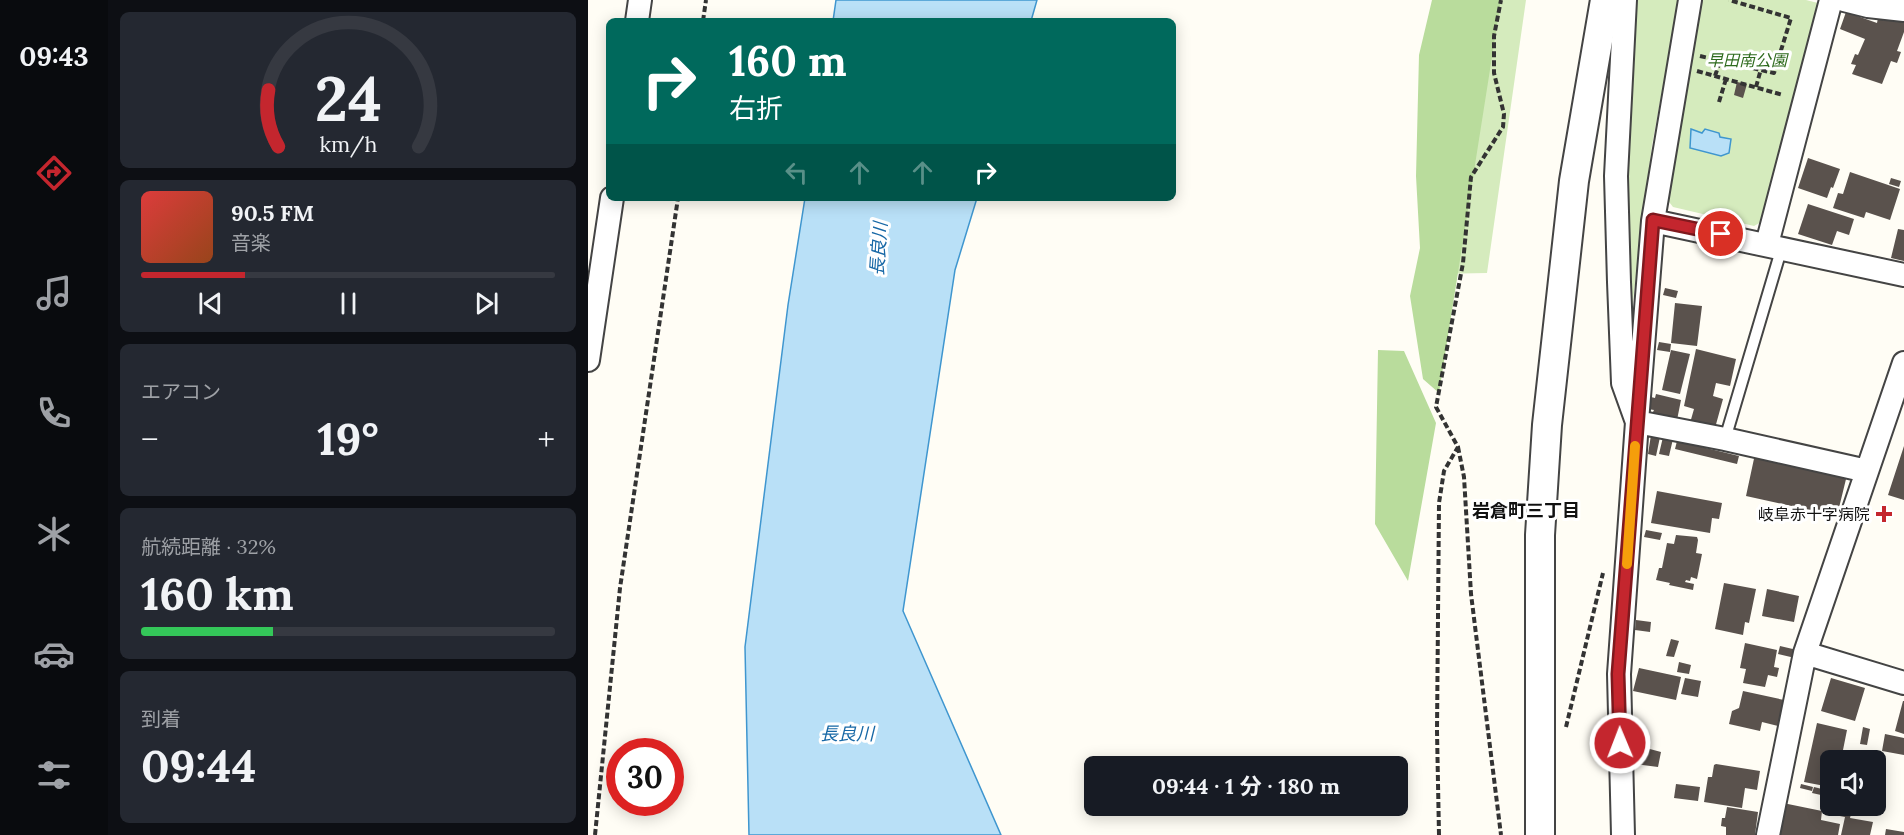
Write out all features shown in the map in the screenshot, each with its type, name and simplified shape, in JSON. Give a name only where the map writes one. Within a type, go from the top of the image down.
[{"type":"street","points":[[637,18],[640,0]]},
{"type":"street","points":[[1540,835],[1540,536],[1547,424],[1574,182],[1605,0]]},
{"type":"street","points":[[1625,0],[1616,176],[1619,282],[1623,383],[1637,422]]},
{"type":"street","points":[[1623,835],[1618,674],[1653,220],[1687,60],[1690,0]]},
{"type":"street","points":[[1774,245],[1831,0]]},
{"type":"street","points":[[1844,0],[1868,6],[1904,10]]},
{"type":"street","points":[[588,360],[612,201]]},
{"type":"street","points":[[1653,220],[1904,274]]},
{"type":"street","points":[[1768,835],[1805,653],[1904,363]]},
{"type":"street","points":[[1637,422],[1867,471]]},
{"type":"street","points":[[1805,653],[1904,683]]},
{"type":"lane","points":[[1725,439],[1774,245]]},
{"type":"path","points":[[703,18],[706,0]]},
{"type":"path","points":[[1501,0],[1494,36],[1494,73],[1504,114],[1503,128],[1471,177],[1463,263],[1436,407],[1458,447],[1464,477],[1471,594],[1501,835]]},
{"type":"path","points":[[1687,60],[1761,69],[1774,73],[1791,18],[1729,0]]},
{"type":"path","points":[[1687,60],[1715,76],[1783,95]]},
{"type":"path","points":[[1715,76],[1720,61]]},
{"type":"path","points":[[1756,87],[1761,69]]},
{"type":"path","points":[[1719,102],[1726,79]]},
{"type":"path","points":[[595,835],[620,588],[678,201]]},
{"type":"path","points":[[1439,835],[1438,503],[1444,471],[1458,447]]},
{"type":"path","points":[[1566,728],[1605,564]]},
{"type":"green space","points":[[1432,0],[1501,0],[1439,393],[1423,379],[1410,296],[1420,248],[1416,176],[1419,55]]},
{"type":"green space","points":[[1479,0],[1526,0],[1487,273],[1436,274]]},
{"type":"green space","points":[[1635,0],[1679,0],[1652,145],[1632,309],[1624,158]]},
{"type":"green space","name":"早田南公園","points":[[1698,0],[1806,0],[1818,3],[1821,9],[1763,221],[1754,226],[1673,207],[1666,198]]},
{"type":"green space","points":[[1378,350],[1404,351],[1436,423],[1408,581],[1375,524]]},
{"type":"water","points":[[836,0],[1037,0],[1032,18],[833,18]]},
{"type":"water","points":[[1691,129],[1702,133],[1705,129],[1719,133],[1720,137],[1731,139],[1729,153],[1721,156],[1690,148]]},
{"type":"water","name":"長良川","points":[[805,201],[976,201],[955,270],[903,611],[1001,835],[749,835],[745,647],[788,305]]},
{"type":"building","points":[[1846,12],[1877,23],[1878,18],[1891,21],[1892,18],[1904,23],[1904,32],[1897,51],[1901,52],[1897,63],[1891,61],[1882,84],[1852,74],[1856,65],[1851,64],[1865,39],[1840,29]]},
{"type":"building","points":[[1737,82],[1747,84],[1743,98],[1734,95]]},
{"type":"building","points":[[1808,158],[1840,169],[1827,198],[1798,188]]},
{"type":"building","points":[[1850,172],[1900,189],[1890,220],[1866,212],[1864,218],[1833,208],[1838,193],[1843,194]]},
{"type":"building","points":[[1891,178],[1901,181],[1899,187],[1889,184]]},
{"type":"building","points":[[1808,204],[1854,219],[1849,235],[1837,231],[1832,245],[1798,234]]},
{"type":"building","points":[[1898,229],[1904,230],[1904,261],[1891,258]]},
{"type":"building","points":[[1665,288],[1678,291],[1676,298],[1663,295]]},
{"type":"building","points":[[1675,303],[1702,306],[1697,346],[1671,343]]},
{"type":"building","points":[[1659,342],[1671,344],[1670,352],[1657,350]]},
{"type":"building","points":[[1696,349],[1736,359],[1730,386],[1716,383],[1713,396],[1723,399],[1715,428],[1690,423],[1694,409],[1684,406]]},
{"type":"building","points":[[1671,350],[1690,354],[1680,394],[1662,390]]},
{"type":"building","points":[[1656,394],[1681,400],[1677,420],[1652,414],[1654,410],[1648,409],[1651,397],[1655,398]]},
{"type":"building","points":[[1651,435],[1660,437],[1656,456],[1648,454]]},
{"type":"building","points":[[1663,437],[1673,439],[1669,456],[1659,454]]},
{"type":"building","points":[[1677,441],[1739,456],[1737,464],[1675,449]]},
{"type":"building","points":[[1904,446],[1904,500],[1888,495]]},
{"type":"building","points":[[1755,454],[1847,475],[1837,516],[1746,496]]},
{"type":"building","points":[[1657,491],[1722,503],[1719,519],[1712,518],[1710,533],[1651,523]]},
{"type":"building","points":[[1646,530],[1662,533],[1660,540],[1644,537]]},
{"type":"building","points":[[1676,535],[1697,537],[1698,540],[1696,553],[1702,554],[1697,579],[1691,577],[1690,581],[1685,582],[1694,584],[1693,590],[1656,580],[1659,568],[1662,568],[1667,543],[1674,544]]},
{"type":"building","points":[[1724,583],[1756,589],[1749,623],[1745,622],[1743,635],[1715,629]]},
{"type":"building","points":[[1767,589],[1799,596],[1794,622],[1762,616]]},
{"type":"building","points":[[1636,620],[1651,622],[1650,632],[1635,630]]},
{"type":"building","points":[[1671,639],[1679,641],[1674,657],[1666,656]]},
{"type":"building","points":[[1745,643],[1777,650],[1774,667],[1779,668],[1777,677],[1768,675],[1765,687],[1743,683],[1746,669],[1740,668]]},
{"type":"building","points":[[1780,646],[1797,650],[1795,658],[1778,654]]},
{"type":"building","points":[[1679,662],[1691,665],[1689,674],[1677,672]]},
{"type":"building","points":[[1639,668],[1681,677],[1676,700],[1633,691]]},
{"type":"building","points":[[1685,678],[1701,681],[1698,697],[1681,694]]},
{"type":"building","points":[[1831,678],[1865,688],[1855,721],[1821,711]]},
{"type":"building","points":[[1743,691],[1784,700],[1778,726],[1762,722],[1760,731],[1729,724],[1732,711],[1739,708]]},
{"type":"building","points":[[1904,701],[1904,734],[1895,731]]},
{"type":"building","points":[[1817,723],[1847,730],[1843,750],[1820,750],[1820,785],[1804,782]]},
{"type":"building","points":[[1863,727],[1870,729],[1867,745],[1860,744]]},
{"type":"building","points":[[1885,734],[1904,738],[1904,755],[1882,750]]},
{"type":"building","points":[[1635,745],[1661,752],[1658,767],[1635,764]]},
{"type":"building","points":[[1716,764],[1760,771],[1757,790],[1745,788],[1742,808],[1704,802],[1708,777],[1712,777]]},
{"type":"building","points":[[1676,784],[1700,787],[1698,801],[1674,798]]},
{"type":"building","points":[[1801,784],[1813,787],[1812,791],[1800,788]]},
{"type":"building","points":[[1814,787],[1820,788],[1820,795],[1812,793]]},
{"type":"building","points":[[1783,803],[1820,811],[1821,820],[1840,824],[1838,835],[1776,835]]},
{"type":"building","points":[[1727,807],[1758,812],[1755,835],[1726,835],[1726,827],[1721,826]]},
{"type":"building","points":[[1840,816],[1850,816],[1850,818],[1873,822],[1870,835],[1841,835],[1845,817]]},
{"type":"building","points":[[1886,829],[1904,832],[1904,835],[1885,835]]},
{"type":"slow traffic","points":[[1627,564],[1635,446]]},
{"type":"place","name":"岐阜赤十字病院","points":[[1884,514]]},
{"type":"district","name":"岩倉町三丁目","points":[[1526,511]]},
{"type":"route","points":[[1620,743],[1618,674],[1653,220],[1721,234]]}]
